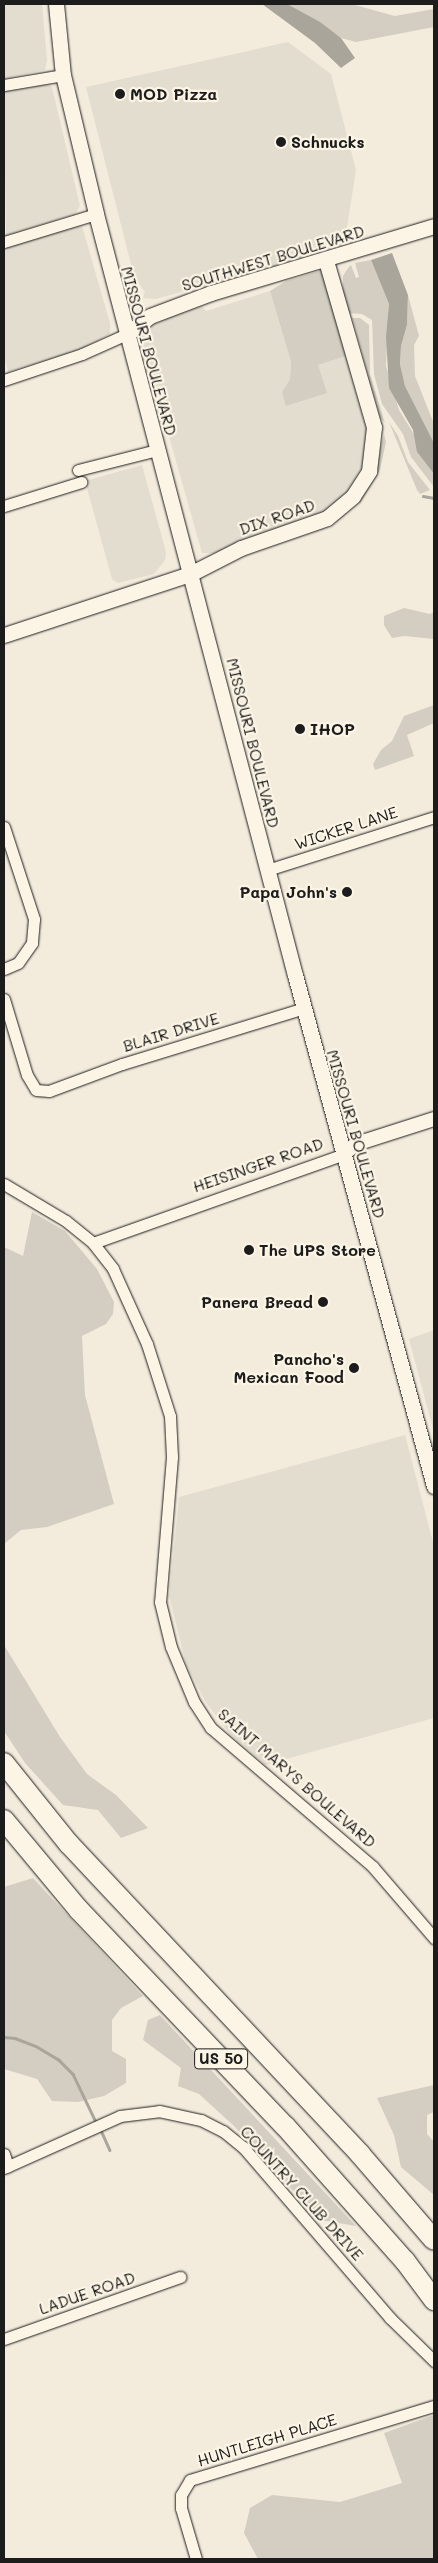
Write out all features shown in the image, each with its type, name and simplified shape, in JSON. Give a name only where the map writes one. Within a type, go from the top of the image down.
[{"type":"highway","name":"US 50","points":[[4,1763],[69,1844],[360,2154],[434,2240]]},
{"type":"highway","name":"US 50","points":[[4,1820],[79,1910],[285,2126],[405,2261],[434,2300]]},
{"type":"main road","name":"MISSOURI BOULEVARD","points":[[56,4],[63,75],[96,214],[267,870],[434,1486]]},
{"type":"main road","name":"SOUTHWEST BOULEVARD","points":[[127,334],[150,316],[211,293],[434,226]]},
{"type":"main road","points":[[337,296],[338,271],[349,253]]},
{"type":"main road","name":"DIX ROAD","points":[[4,635],[190,574],[241,548],[327,518],[346,504],[364,479],[374,445],[373,415],[326,260]]},
{"type":"street","points":[[4,85],[63,75]]},
{"type":"street","points":[[4,242],[96,214]]},
{"type":"street","points":[[4,380],[82,354],[127,334]]},
{"type":"street","points":[[78,470],[158,450]]},
{"type":"street","points":[[4,506],[81,482]]},
{"type":"street","name":"WICKER LANE","points":[[267,870],[434,816]]},
{"type":"street","points":[[4,827],[34,919],[32,943],[18,963],[4,969]]},
{"type":"street","name":"BLAIR DRIVE","points":[[4,999],[28,1075],[36,1090],[49,1091],[122,1064],[304,1008]]},
{"type":"street","name":"HEISINGER ROAD","points":[[93,1243],[344,1154],[356,1144],[434,1119]]},
{"type":"street","name":"SAINT MARYS BOULEVARD","points":[[4,1184],[66,1221],[93,1243],[114,1269],[148,1344],[170,1416],[172,1457],[160,1602],[171,1647],[194,1702],[210,1728],[373,1867],[434,1938]]},
{"type":"street","name":"COUNTRY CLUB DRIVE","points":[[6,2167],[120,2116],[159,2111],[201,2120],[222,2131],[243,2147],[390,2318],[434,2362]]},
{"type":"street","points":[[4,2154],[6,2167]]},
{"type":"street","name":"LADUE ROAD","points":[[4,2339],[180,2277]]},
{"type":"street","name":"HUNTLEIGH PLACE","points":[[196,2559],[180,2508],[181,2495],[190,2480],[434,2406]]},
{"type":"shaded area","points":[[4,4],[42,4],[47,60],[45,70],[4,79]]},
{"type":"shaded area","points":[[262,4],[287,4],[320,22],[341,38],[355,58],[341,68],[315,43]]},
{"type":"shaded area","points":[[287,4],[351,4],[395,16],[434,9],[434,27],[356,42],[341,38]]},
{"type":"shaded area","points":[[288,42],[331,74],[356,170],[345,240],[315,254],[156,299],[143,298],[145,292],[134,276],[86,87]]},
{"type":"shaded area","points":[[44,83],[52,87],[80,206],[75,214],[6,236],[4,90]]},
{"type":"shaded area","points":[[82,226],[110,323],[110,334],[82,349],[8,372],[4,356],[4,248],[70,227]]},
{"type":"shaded area","points":[[392,253],[408,295],[407,325],[401,346],[400,364],[405,386],[434,443],[434,474],[417,452],[413,430],[389,388],[386,337],[389,304],[371,260]]},
{"type":"shaded area","points":[[371,260],[389,304],[386,366],[399,410],[417,439],[417,452],[434,474],[434,487],[411,457],[403,434],[382,404],[374,374],[372,320],[362,314],[348,313],[343,294],[343,276],[351,265],[356,278],[359,277],[355,263]]},
{"type":"shaded area","points":[[323,270],[349,355],[318,365],[327,393],[286,406],[282,392],[290,379],[291,362],[270,291],[286,281]]},
{"type":"shaded area","points":[[270,291],[291,362],[290,379],[282,392],[318,365],[349,355],[367,416],[366,459],[351,489],[328,511],[216,553],[202,553],[139,330],[201,305],[206,311]]},
{"type":"shaded area","points":[[408,295],[419,336],[414,345],[415,376],[434,424],[434,443],[405,386],[400,364],[401,346],[407,325]]},
{"type":"shaded area","points":[[352,318],[360,318],[369,325],[370,374],[385,423],[380,417]]},
{"type":"shaded area","points":[[389,422],[398,436],[408,462],[430,490],[420,494],[417,490]]},
{"type":"shaded area","points":[[384,434],[386,442],[380,470],[360,504],[358,500],[376,469]]},
{"type":"shaded area","points":[[142,465],[166,552],[165,560],[154,574],[118,583],[112,579],[85,481]]},
{"type":"shaded area","points":[[404,608],[430,614],[434,612],[434,639],[404,636],[392,638],[384,625],[384,616]]},
{"type":"shaded area","points":[[434,705],[434,723],[407,735],[414,756],[375,770],[373,764],[381,750],[392,741],[404,716]]},
{"type":"shaded area","points":[[32,1212],[65,1231],[97,1269],[114,1302],[113,1314],[106,1324],[82,1336],[85,1395],[114,1504],[47,1527],[21,1530],[4,1544],[4,1247],[23,1256]]},
{"type":"shaded area","points":[[434,1330],[434,1433],[409,1339]]},
{"type":"shaded area","points":[[405,1435],[434,1546],[434,1718],[265,1765],[229,1733],[205,1701],[186,1664],[169,1596],[179,1497]]},
{"type":"shaded area","points":[[4,1645],[60,1737],[87,1774],[116,1795],[148,1828],[121,1838],[98,1810],[63,1805],[25,1763],[4,1731]]},
{"type":"shaded area","points":[[33,1878],[143,1996],[121,2008],[112,2020],[112,2051],[126,2059],[126,2083],[104,2096],[78,2102],[52,2101],[37,2079],[4,2069],[4,1887]]},
{"type":"shaded area","points":[[160,2015],[356,2226],[320,2220],[234,2126],[199,2094],[178,2086],[181,2068],[143,2040],[148,2020]]},
{"type":"shaded area","points":[[434,2085],[434,2112],[427,2115],[427,2134],[434,2142],[434,2195],[401,2167],[394,2135],[377,2098]]},
{"type":"shaded area","points":[[434,2415],[434,2559],[258,2559],[244,2533],[250,2508],[272,2495],[340,2502],[402,2483],[384,2433]]},
{"type":"waterway","points":[[423,496],[434,498]]},
{"type":"waterway","points":[[4,2037],[15,2038],[36,2046],[59,2060],[73,2074],[97,2124]]},
{"type":"waterway","points":[[100,2128],[110,2150]]},
{"type":"place","name":"MOD Pizza","points":[[120,94]]},
{"type":"place","name":"Schnucks","points":[[281,142]]},
{"type":"place","name":"IHOP","points":[[300,729]]},
{"type":"place","name":"Papa John's","points":[[347,892]]},
{"type":"place","name":"The UPS Store","points":[[249,1250]]},
{"type":"place","name":"Panera Bread","points":[[323,1302]]},
{"type":"place","name":"Pancho's Mexican Food","points":[[354,1368]]}]
